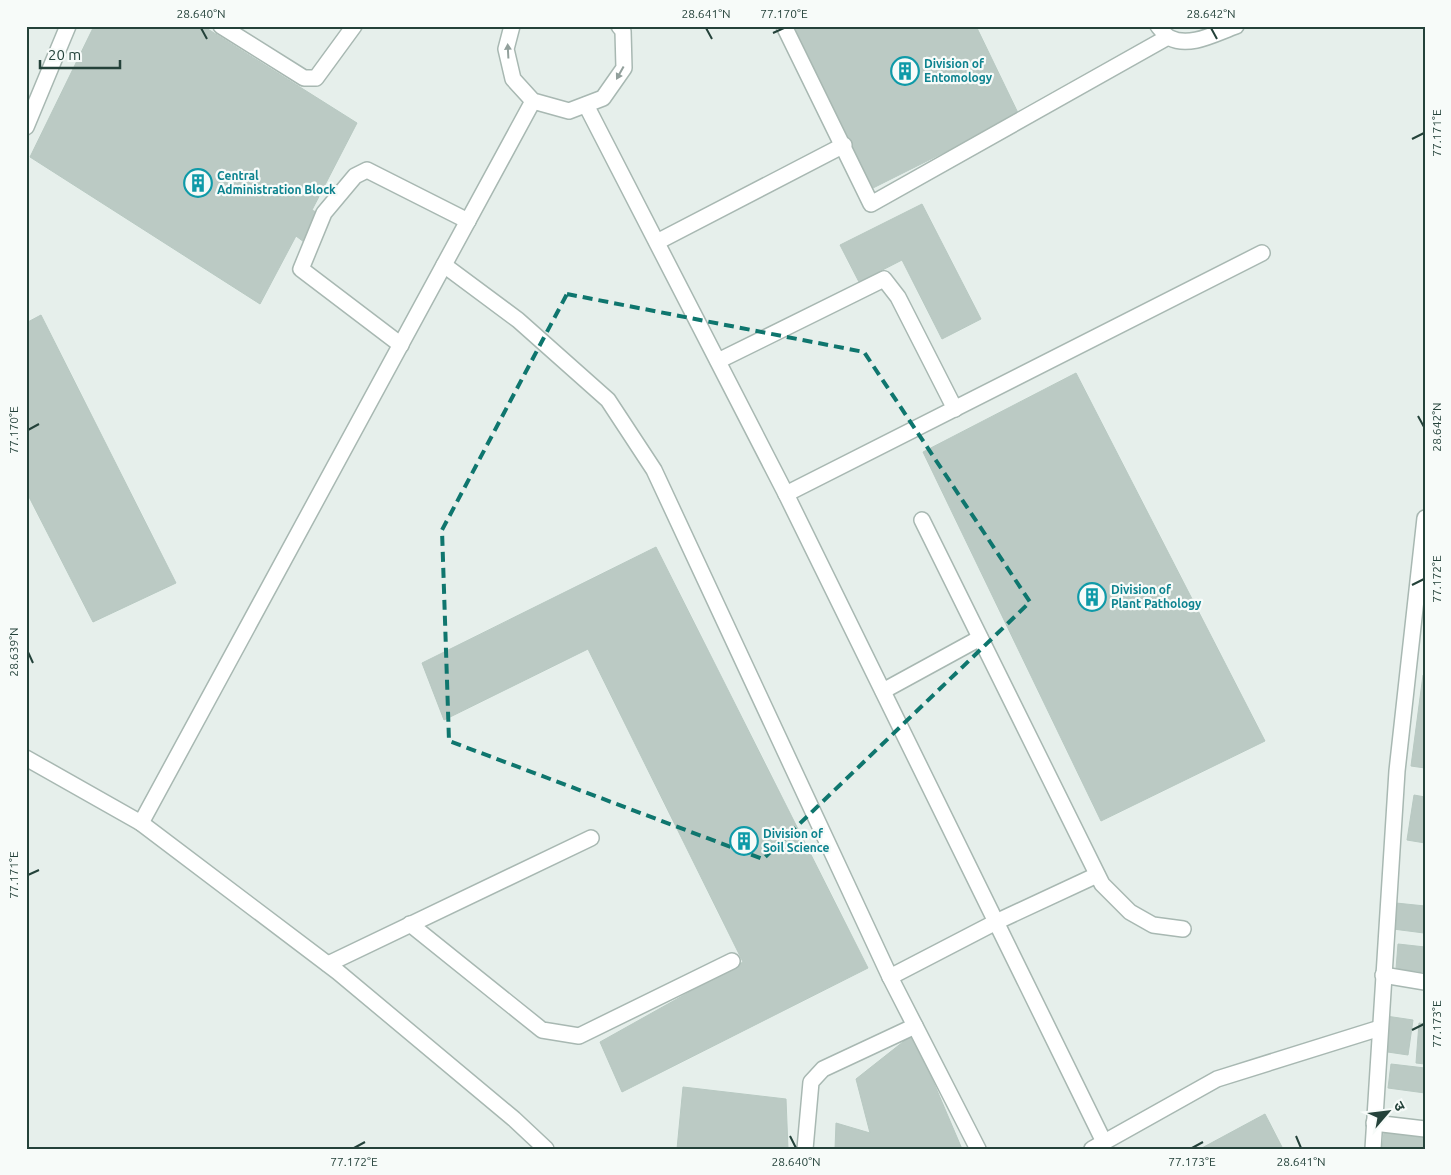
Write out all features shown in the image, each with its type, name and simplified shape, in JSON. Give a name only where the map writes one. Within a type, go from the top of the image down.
[{"type":"street","points":[[26,127],[68,26]]},
{"type":"street","points":[[220,26],[304,78],[316,78],[354,26]]},
{"type":"street","points":[[512,26],[506,49],[513,78],[533,101],[569,111],[603,98],[624,68],[625,28]]},
{"type":"street","points":[[784,26],[844,145],[871,204],[1163,32],[1184,42],[1204,38],[1236,26]]},
{"type":"street","points":[[141,823],[533,101]]},
{"type":"street","points":[[586,104],[786,494],[883,691],[996,922],[1098,1145],[1217,1079],[1380,1028]]},
{"type":"street","points":[[657,242],[844,145]]},
{"type":"street","points":[[401,345],[300,269],[324,213],[355,176],[367,170],[468,221]]},
{"type":"street","points":[[786,494],[1262,253]]},
{"type":"street","points":[[444,265],[518,320],[608,400],[654,470],[890,977],[978,1149]]},
{"type":"street","points":[[718,361],[884,279],[898,297],[955,408]]},
{"type":"street","points":[[1372,1149],[1397,771],[1425,518]]},
{"type":"street","points":[[922,520],[1102,884],[1130,912],[1154,925],[1183,929]]},
{"type":"street","points":[[883,691],[980,638]]},
{"type":"street","points":[[26,758],[141,823],[328,964],[514,1119],[546,1149]]},
{"type":"street","points":[[328,964],[591,838]]},
{"type":"street","points":[[890,977],[996,922],[1097,875]]},
{"type":"street","points":[[410,924],[542,1030],[579,1036],[732,961]]},
{"type":"street","points":[[1383,976],[1425,982]]},
{"type":"street","points":[[805,1149],[811,1082],[823,1069],[915,1026]]},
{"type":"street","points":[[1374,1122],[1425,1129]]},
{"type":"highlighted area","points":[[567,294],[864,352],[1030,602],[763,859],[449,741],[442,530]]},
{"type":"building","name":"Central Administration Block","points":[[94,26],[203,26],[357,123],[312,210],[318,213],[304,242],[296,236],[260,304],[30,157]]},
{"type":"building","name":"Division of Entomology","points":[[790,26],[976,26],[1019,115],[869,190]]},
{"type":"building","points":[[922,204],[981,319],[942,339],[902,260],[859,282],[840,245]]},
{"type":"building","points":[[41,315],[176,583],[93,622],[26,491],[26,323]]},
{"type":"building","name":"Division of Plant Pathology","points":[[1076,373],[1265,741],[1101,821],[923,452]]},
{"type":"building","name":"Division of Soil Science","points":[[656,547],[868,968],[622,1092],[600,1042],[743,962],[588,649],[444,720],[422,663]]},
{"type":"building","points":[[1423,675],[1425,675],[1425,768],[1411,766]]},
{"type":"building","points":[[1414,795],[1425,797],[1425,843],[1407,840]]},
{"type":"building","points":[[1396,903],[1425,906],[1424,933],[1393,929]]},
{"type":"building","points":[[1398,944],[1425,947],[1425,972],[1396,969]]},
{"type":"building","points":[[1386,1016],[1413,1020],[1408,1055],[1381,1051]]},
{"type":"building","points":[[1419,1023],[1425,1024],[1425,1064],[1416,1063]]},
{"type":"building","points":[[913,1034],[962,1149],[835,1149],[836,1123],[870,1133],[856,1079]]},
{"type":"building","points":[[1391,1064],[1425,1068],[1425,1093],[1388,1088]]},
{"type":"building","points":[[683,1087],[786,1099],[788,1149],[677,1149]]},
{"type":"building","points":[[1265,1114],[1283,1149],[1200,1149]]},
{"type":"building","points":[[1384,1132],[1425,1137],[1425,1149],[1382,1149]]},
{"type":"place","name":"Division of Entomology","points":[[905,71]]},
{"type":"place","name":"Central Administration Block","points":[[198,183]]},
{"type":"place","name":"Division of Plant Pathology","points":[[1092,597]]},
{"type":"place","name":"Division of Soil Science","points":[[744,841]]}]
